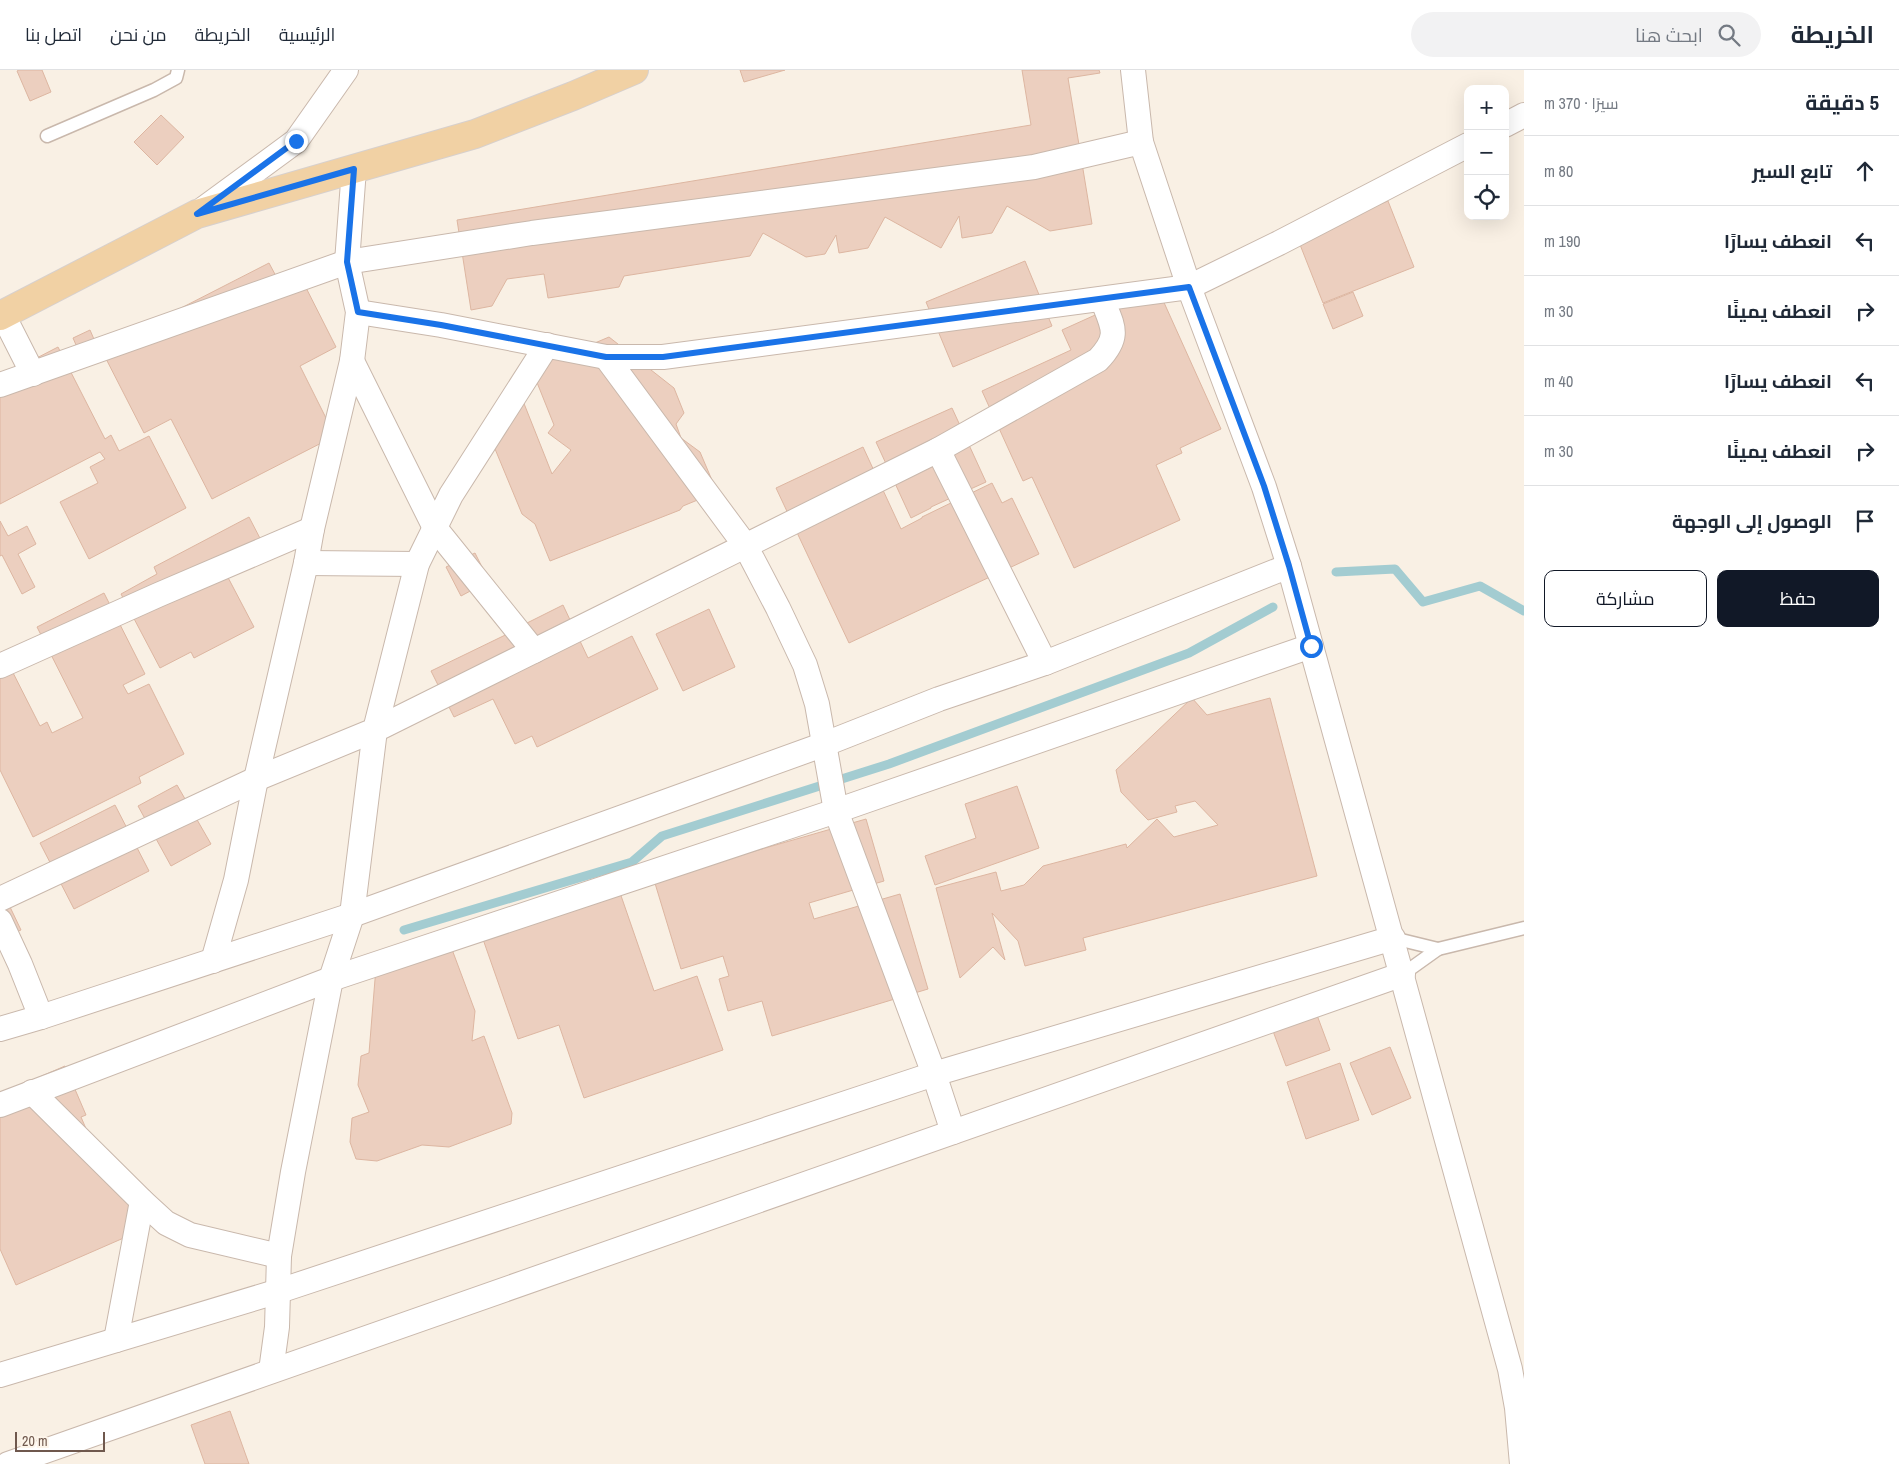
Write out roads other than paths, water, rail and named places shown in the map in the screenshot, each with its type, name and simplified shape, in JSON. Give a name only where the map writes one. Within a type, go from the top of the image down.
[{"type":"main road","points":[[1,315],[197,214],[475,134],[634,70]]},
{"type":"street","points":[[197,214],[296,141],[346,70]]},
{"type":"street","points":[[1133,70],[1142,142],[1189,287],[1264,486],[1289,566],[1393,938],[1510,1369],[1517,1408],[1522,1464]]},
{"type":"street","points":[[1509,123],[1524,115]]},
{"type":"street","points":[[0,385],[347,262],[532,233],[1034,167],[1142,142]]},
{"type":"street","points":[[358,312],[441,325],[606,357],[663,357],[1189,287],[1279,243],[1464,146]]},
{"type":"street","points":[[213,961],[236,880],[256,779],[306,563],[312,528],[352,361],[358,312],[347,262],[354,169]]},
{"type":"street","points":[[0,898],[256,779],[375,730],[938,450],[1098,360],[1109,349],[1113,338],[1113,327],[1102,299]]},
{"type":"street","points":[[1,315],[33,374]]},
{"type":"street","points":[[272,1371],[279,1291],[279,1256],[293,1172],[330,980],[352,915],[375,730],[417,564],[451,495],[547,346]]},
{"type":"street","points":[[606,357],[745,545],[805,664],[817,704],[836,811],[934,1074],[953,1132]]},
{"type":"street","points":[[352,361],[435,528],[534,651]]},
{"type":"street","points":[[938,450],[1044,663]]},
{"type":"street","points":[[0,666],[312,528]]},
{"type":"street","points":[[306,563],[417,564]]},
{"type":"street","points":[[0,1029],[352,915],[825,744],[939,699],[1044,663],[1289,566]]},
{"type":"street","points":[[0,1105],[330,980],[836,811],[1311,646]]},
{"type":"street","points":[[0,921],[20,964],[41,1017]]},
{"type":"street","points":[[0,1374],[279,1291],[934,1074],[1393,938]]},
{"type":"street","points":[[8,1464],[1403,974]]},
{"type":"street","points":[[32,1092],[142,1202],[166,1223],[190,1235],[279,1256]]},
{"type":"street","points":[[116,1340],[142,1202]]},
{"type":"lane","points":[[47,136],[154,90],[176,78],[178,70]]},
{"type":"lane","points":[[1403,974],[1438,949],[1524,928]]},
{"type":"lane","points":[[1393,938],[1438,949]]},
{"type":"waterway","points":[[1336,572],[1395,569],[1423,602],[1480,586],[1524,611]]},
{"type":"waterway","points":[[404,930],[632,862],[662,836],[889,764],[1189,653],[1273,607]]}]
